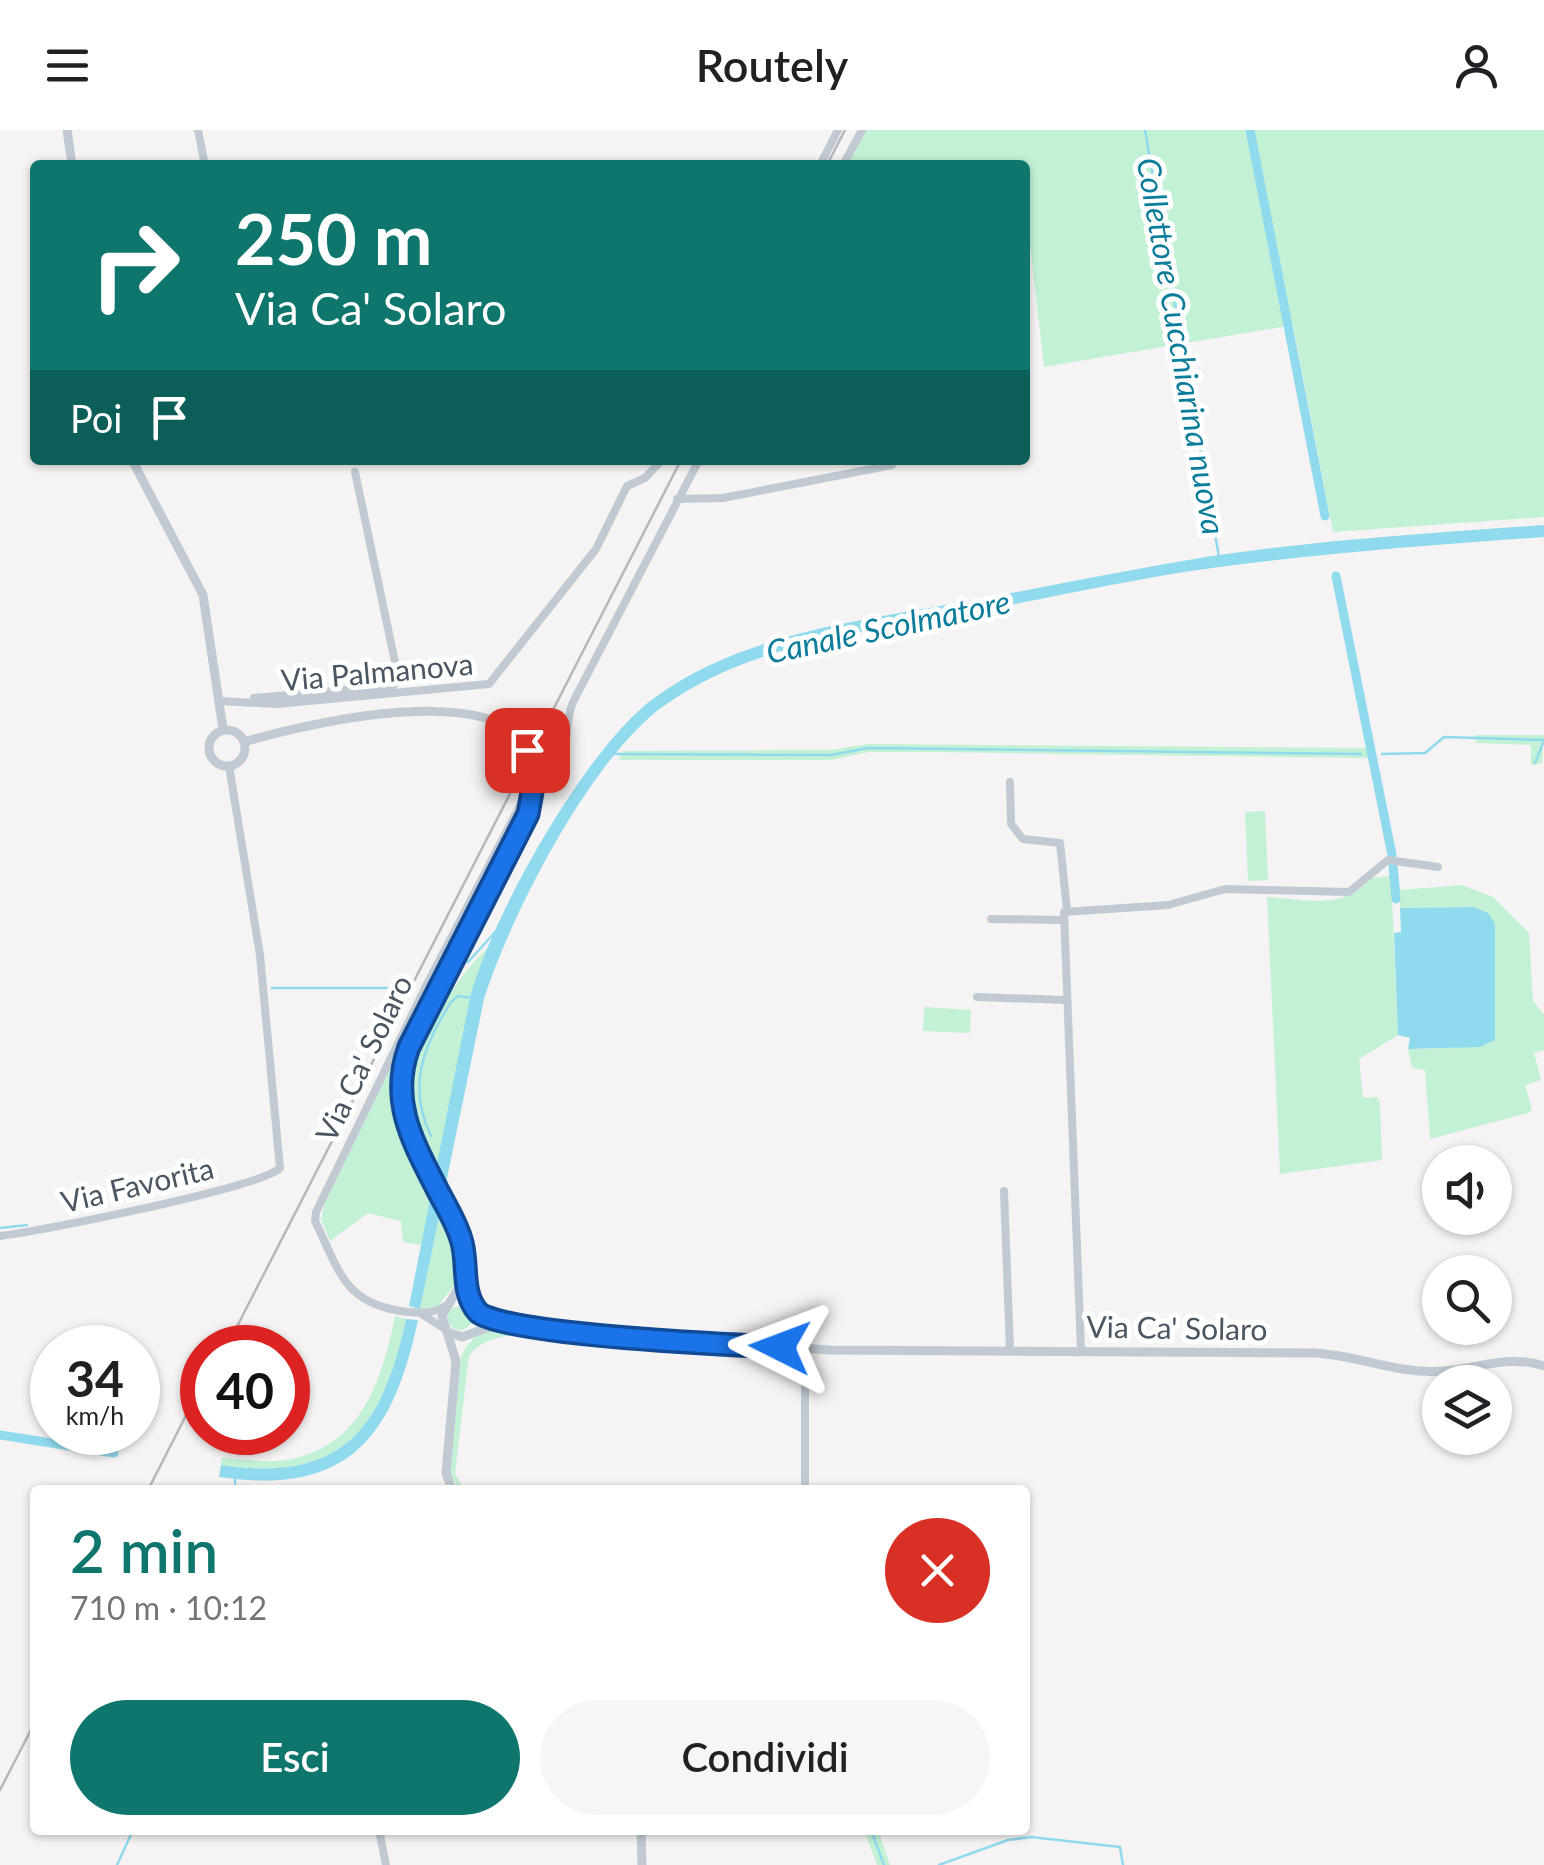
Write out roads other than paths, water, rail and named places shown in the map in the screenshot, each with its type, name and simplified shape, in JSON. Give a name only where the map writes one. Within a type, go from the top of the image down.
[{"type":"street","points":[[67,130],[71,160]]},
{"type":"street","points":[[198,130],[204,160]]},
{"type":"street","points":[[823,160],[838,130]]},
{"type":"street","points":[[845,160],[862,130]]},
{"type":"street","name":"Via Ca' Solaro","points":[[135,465],[203,595],[223,730],[210,739],[208,750],[218,764],[229,766],[261,968],[280,1168]]},
{"type":"street","name":"Via Palmanova","points":[[220,701],[277,704],[489,684],[596,549],[626,486],[645,478],[657,465]]},
{"type":"street","name":"Via Ca' Solaro","points":[[471,1302],[420,1313],[379,1308],[354,1294],[315,1220],[316,1212],[426,986],[527,792],[548,777],[565,754],[565,728],[573,702],[696,465]]},
{"type":"street","points":[[677,499],[723,498],[892,465]]},
{"type":"street","points":[[250,701],[392,686],[398,681],[355,472]]},
{"type":"street","name":"Via Ca' Solaro","points":[[244,742],[313,723],[462,711],[498,720],[527,750],[534,781],[528,814],[404,1060],[400,1083],[403,1115],[462,1242],[471,1302],[478,1313],[508,1322],[621,1336],[805,1349],[1333,1354],[1424,1372],[1512,1361],[1544,1366]]},
{"type":"street","points":[[223,730],[238,733],[244,742],[240,760],[229,766]]},
{"type":"street","points":[[1010,782],[1011,824],[1023,839],[1060,843],[1081,1350]]},
{"type":"street","points":[[990,919],[1168,904],[1225,889],[1348,892],[1388,860],[1438,867]]},
{"type":"street","points":[[977,997],[1066,1000]]},
{"type":"street","name":"Via Favorita","points":[[0,1236],[162,1203],[248,1182],[280,1168]]},
{"type":"street","points":[[1004,1192],[1010,1350]]},
{"type":"street","points":[[450,1485],[446,1473],[456,1361],[447,1331],[449,1304],[465,1272]]},
{"type":"street","name":"Via Ca' Solaro","points":[[420,1313],[447,1331],[471,1333],[508,1322]]},
{"type":"street","points":[[456,1361],[478,1313]]},
{"type":"street","points":[[805,1349],[806,1485]]},
{"type":"street","points":[[380,1835],[386,1865]]},
{"type":"street","points":[[641,1835],[642,1865]]},
{"type":"water","points":[[1544,525],[1544,537],[1212,568],[853,634],[774,653],[736,667],[665,705],[637,729],[583,798],[513,924],[484,999],[420,1309],[409,1306],[470,997],[482,962],[520,879],[572,793],[627,722],[654,698],[726,658],[846,623],[1248,551]]},
{"type":"water","points":[[1473,907],[1488,913],[1495,924],[1495,1040],[1480,1047],[1408,1049],[1410,1038],[1398,1035],[1394,933],[1401,932],[1400,908]]},
{"type":"water","points":[[406,1319],[418,1320],[408,1361],[378,1427],[357,1450],[332,1467],[301,1477],[264,1481],[219,1477],[221,1465],[298,1465],[327,1456],[350,1440],[369,1418],[384,1391]]},
{"type":"waterway","name":"Collettore Cucchiarina nuova","points":[[1145,130],[1219,557]]},
{"type":"waterway","points":[[1250,130],[1325,516]]},
{"type":"waterway","points":[[1336,576],[1392,855]]},
{"type":"waterway","points":[[1382,754],[1425,753],[1444,737],[1544,740]]},
{"type":"waterway","points":[[1535,763],[1543,743]]},
{"type":"waterway","points":[[613,754],[831,755],[868,748],[1361,754]]},
{"type":"waterway","points":[[1393,865],[1396,899]]},
{"type":"waterway","points":[[468,962],[497,930]]},
{"type":"waterway","points":[[272,988],[400,988]]},
{"type":"waterway","points":[[431,1136],[420,1101],[419,1084],[426,1051],[451,1002],[458,996],[473,998]]},
{"type":"waterway","points":[[0,1228],[27,1225]]},
{"type":"waterway","name":"Canale Scolmatore","points":[[0,1435],[30,1440]]},
{"type":"waterway","points":[[235,1480],[235,1485]]},
{"type":"waterway","points":[[117,1865],[131,1835]]},
{"type":"waterway","points":[[873,1835],[884,1865]]},
{"type":"waterway","points":[[939,1865],[1008,1840],[1031,1837],[1120,1847],[1123,1865]]},
{"type":"railway","points":[[830,160],[845,130]]},
{"type":"railway","points":[[238,1325],[678,465]]},
{"type":"railway","points":[[151,1485],[180,1427]]},
{"type":"railway","points":[[0,1790],[30,1732]]}]
